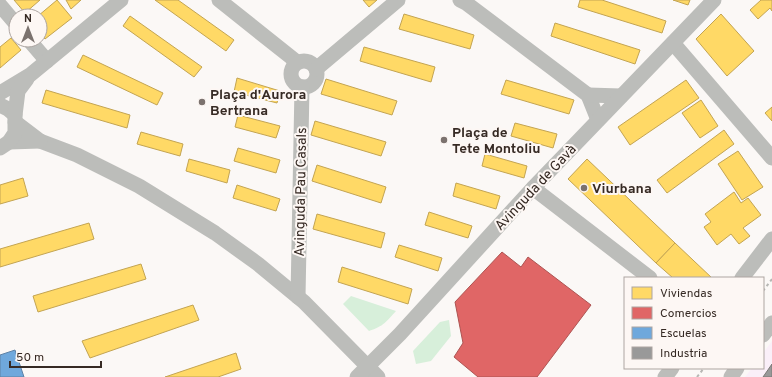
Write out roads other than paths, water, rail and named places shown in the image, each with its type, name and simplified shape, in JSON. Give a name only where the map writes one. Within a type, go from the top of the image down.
[{"type":"street","points":[[0,93],[30,75],[121,0]]},
{"type":"street","points":[[219,0],[297,62]]},
{"type":"street","points":[[316,69],[398,0]]},
{"type":"street","points":[[460,0],[588,95],[598,120]]},
{"type":"street","name":"Avinguda de Gavà","points":[[362,372],[400,334],[533,188],[714,0]]},
{"type":"street","points":[[0,5],[8,14]]},
{"type":"street","points":[[673,43],[772,158]]},
{"type":"street","points":[[36,48],[47,61]]},
{"type":"street","points":[[304,60],[309,61],[316,69],[317,75],[314,83],[306,87],[302,87],[294,83],[291,79],[291,69],[297,62],[304,60]]},
{"type":"street","points":[[5,145],[15,133],[18,91],[30,75]]},
{"type":"street","name":"Avinguda Pau Casals","points":[[298,297],[302,87]]},
{"type":"street","points":[[588,95],[621,96]]},
{"type":"street","points":[[0,104],[8,109],[15,119],[40,141],[77,156],[139,186],[215,233],[258,264],[310,307],[362,372],[378,377]]},
{"type":"street","points":[[5,145],[40,141]]},
{"type":"street","points":[[533,188],[649,277]]},
{"type":"street","points":[[743,277],[772,239]]},
{"type":"street","points":[[764,334],[772,322]]},
{"type":"place","name":"Plaça d'Aurora Bertrana","points":[[202,102]]},
{"type":"place","name":"Plaça de Tete Montoliu","points":[[444,140]]},
{"type":"place","name":"Viurbana","points":[[584,188]]}]
